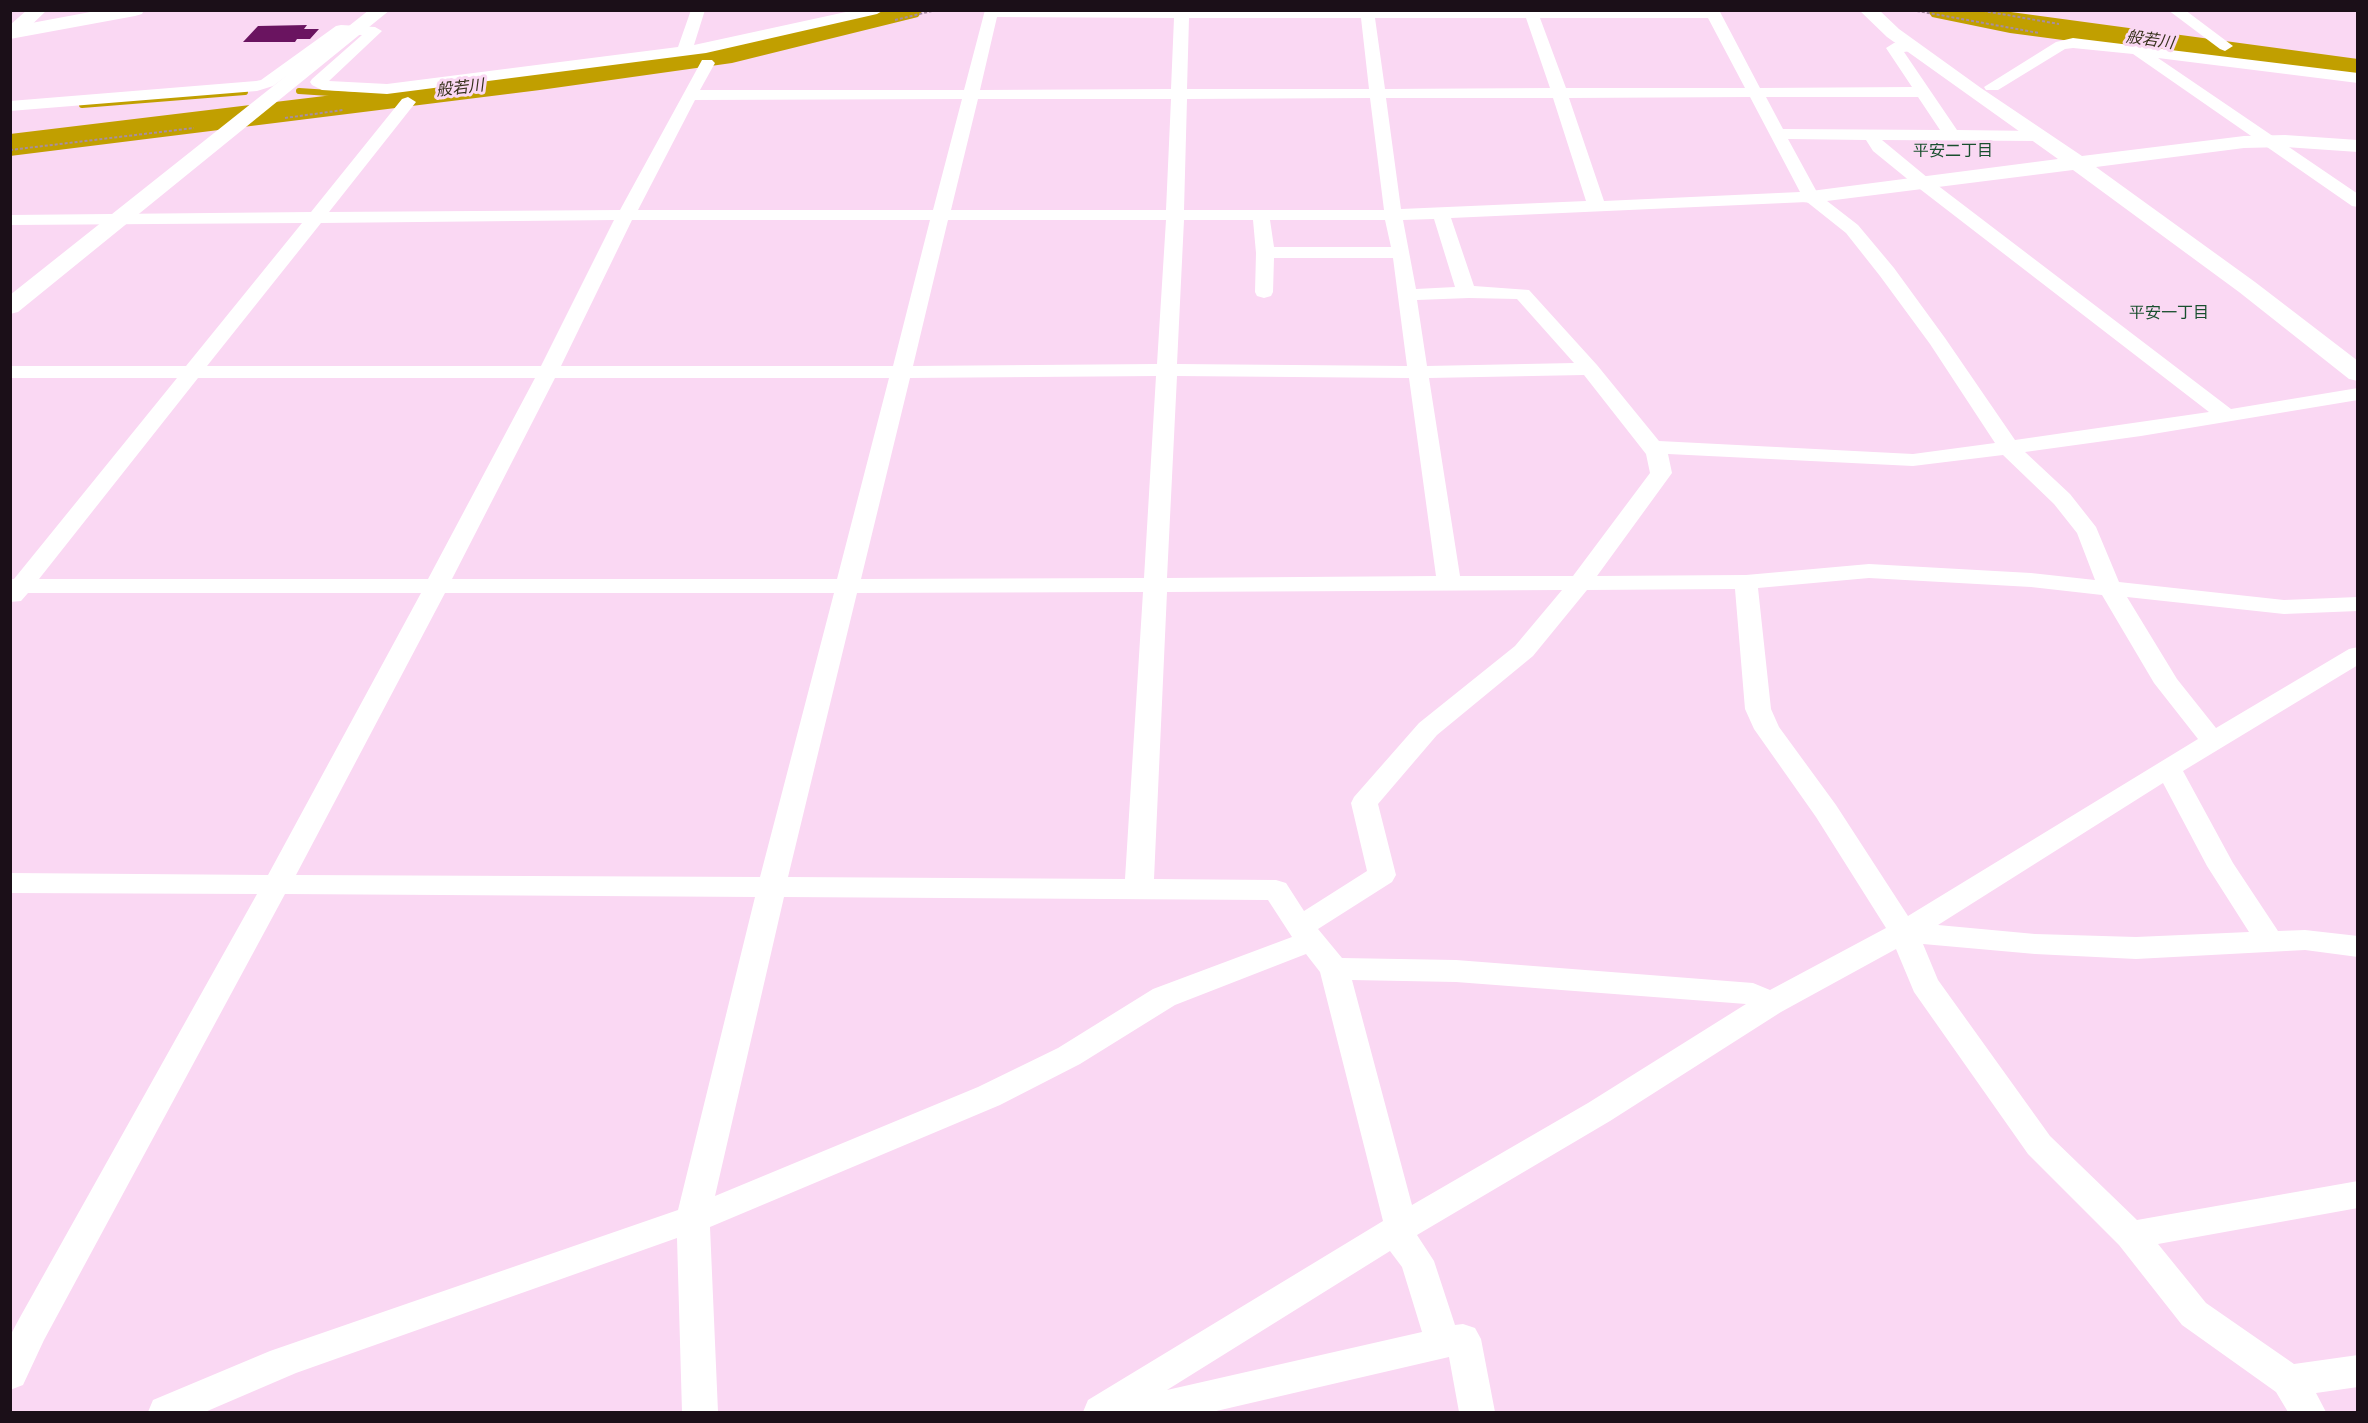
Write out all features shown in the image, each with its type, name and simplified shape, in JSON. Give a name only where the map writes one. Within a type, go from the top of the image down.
[{"type":"main road","points":[[12,33],[135,10]]},
{"type":"street","points":[[12,33],[38,10]]},
{"type":"street","points":[[10,307],[381,10]]},
{"type":"street","points":[[684,51],[698,10]]},
{"type":"street","points":[[10,106],[257,86],[267,83],[337,30],[375,31],[318,82],[322,85],[387,89],[684,51],[739,42],[877,10]]},
{"type":"street","points":[[1868,10],[1912,47],[2076,162],[2247,287],[2358,374]]},
{"type":"street","points":[[1890,10],[1940,51],[2099,159],[2241,260],[2358,349]]},
{"type":"street","points":[[2175,10],[2225,46]]},
{"type":"street","points":[[700,1413],[693,1219],[772,886],[992,12],[1712,12],[1811,197],[1852,229],[1887,272],[1938,342],[2010,449],[2062,500],[2088,532],[2110,589],[2167,683],[2213,741]]},
{"type":"street","points":[[1139,889],[1175,215],[1182,12]]},
{"type":"street","points":[[1367,12],[1393,215],[1401,252],[1449,584]]},
{"type":"street","points":[[1530,12],[1560,93],[1597,207]]},
{"type":"street","points":[[1992,87],[2061,45],[2073,43],[2358,78]]},
{"type":"street","points":[[1912,47],[1894,48],[1952,136]]},
{"type":"street","points":[[2137,51],[2358,202]]},
{"type":"street","points":[[10,1374],[21,1330],[277,884],[437,585],[548,372],[626,215],[707,63]]},
{"type":"street","points":[[690,95],[1923,92]]},
{"type":"street","points":[[14,590],[408,102]]},
{"type":"street","points":[[1777,134],[2038,136]]},
{"type":"street","points":[[1871,135],[1879,147],[1922,182],[2226,416]]},
{"type":"street","points":[[10,220],[626,215],[1393,215],[1811,197],[2213,145],[2268,141],[2358,146]]},
{"type":"street","points":[[1441,213],[1466,292]]},
{"type":"street","points":[[1261,216],[1265,254],[1264,292]]},
{"type":"street","points":[[1265,254],[1401,252]]},
{"type":"street","points":[[166,1413],[200,1405],[283,1362],[693,1219],[989,1096],[1069,1056],[1164,998],[1306,934],[1382,875],[1364,803],[1428,729],[1524,651],[1580,583],[1661,473],[1657,453],[1590,369],[1522,294],[1466,292],[1407,295]]},
{"type":"street","points":[[10,372],[901,372],[1167,369],[1418,372],[1590,369]]},
{"type":"street","points":[[1652,447],[1913,460],[2010,449],[2358,394]]},
{"type":"street","points":[[14,590],[437,585],[847,586],[1746,582],[1869,570],[2031,580],[2284,607],[2358,604]]},
{"type":"street","points":[[1746,582],[1758,709],[1767,729],[1826,811],[1903,932],[1925,984],[2039,1145],[2131,1235],[2194,1314],[2289,1381],[2308,1413]]},
{"type":"street","points":[[1101,1413],[1398,1229],[1599,1112],[1770,1004],[1903,932],[2213,741],[2353,665]]},
{"type":"street","points":[[2169,769],[2221,866],[2270,942]]},
{"type":"street","points":[[10,883],[1276,890],[1306,934],[1334,969],[1398,1229],[1417,1261],[1443,1343]]},
{"type":"street","points":[[1903,932],[2035,944],[2136,948],[2304,940],[2358,947]]},
{"type":"street","points":[[1334,969],[1455,971],[1753,994],[1770,1004]]},
{"type":"street","points":[[2131,1235],[2358,1194]]},
{"type":"street","points":[[1144,1413],[1463,1338],[1477,1413]]},
{"type":"street","points":[[2289,1381],[2358,1371]]},
{"type":"path","points":[[1912,10],[2059,37],[2073,43]]},
{"type":"building","points":[[307,25],[304,29],[319,29],[310,39],[297,39],[295,42],[243,42],[258,26]]},
{"type":"waterway","name":"般若川","points":[[10,145],[540,80],[732,53],[907,10]]},
{"type":"waterway","name":"般若川","points":[[1943,10],[2010,23],[2358,69]]},
{"type":"waterway","points":[[299,91],[391,97]]},
{"type":"waterway","points":[[82,105],[245,92]]},
{"type":"district","name":"平安二丁目","points":[[1953,151]]},
{"type":"district","name":"平安一丁目","points":[[2169,313]]}]
